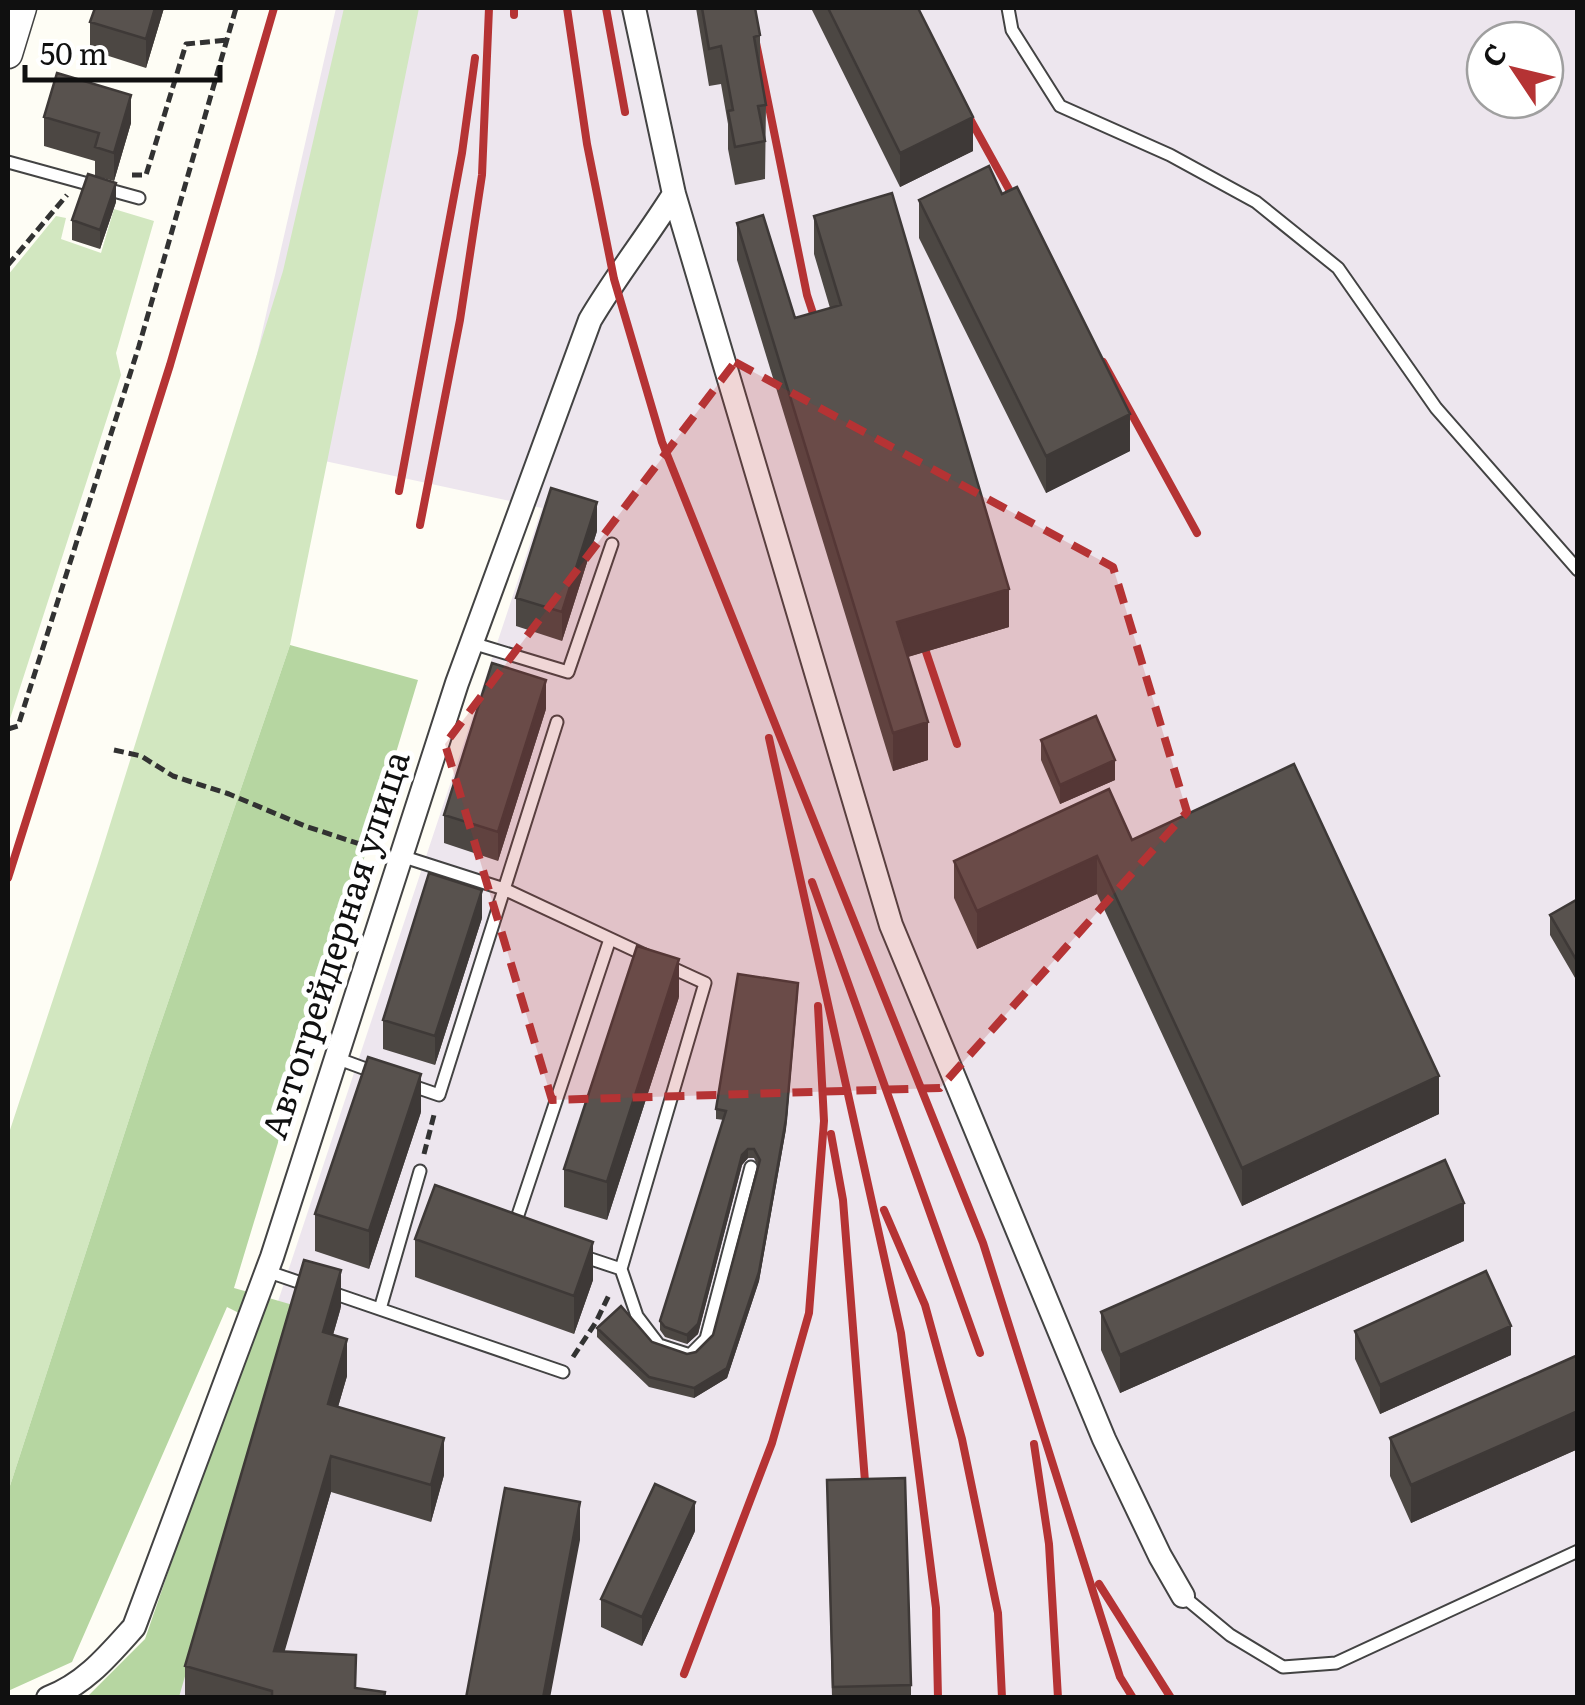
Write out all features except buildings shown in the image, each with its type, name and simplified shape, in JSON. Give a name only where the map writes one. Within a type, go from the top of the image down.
[{"type":"street","points":[[8,54],[22,8]]},
{"type":"street","points":[[634,8],[674,194],[892,925],[1104,1439],[1183,1596]]},
{"type":"street","name":"Автогрейдерная улица","points":[[48,1698],[96,1670],[134,1627],[266,1271],[472,644],[590,320],[674,194]]},
{"type":"lane","points":[[1008,8],[1012,30],[1060,106],[1170,155],[1256,202],[1338,268],[1436,408],[1578,570]]},
{"type":"lane","points":[[8,162],[139,198]]},
{"type":"lane","points":[[472,644],[568,672],[612,544]]},
{"type":"lane","points":[[405,1083],[439,1095],[557,722]]},
{"type":"lane","points":[[401,856],[504,889],[705,983],[621,1269],[637,1316],[659,1345],[690,1354],[706,1339],[751,1168]]},
{"type":"lane","points":[[521,1235],[517,1218],[610,939]]},
{"type":"lane","points":[[336,1058],[388,1076]]},
{"type":"lane","points":[[380,1310],[420,1172]]},
{"type":"lane","points":[[571,1252],[621,1269]]},
{"type":"lane","points":[[266,1271],[564,1372]]},
{"type":"lane","points":[[1183,1596],[1230,1635],[1283,1668],[1336,1663],[1578,1551]]},
{"type":"path","points":[[8,728],[18,726],[138,346],[236,8]]},
{"type":"path","points":[[127,176],[146,175],[186,44],[227,40]]},
{"type":"path","points":[[8,265],[49,213],[80,182]]},
{"type":"path","points":[[114,750],[141,756],[172,776],[229,794],[304,826],[401,856]]},
{"type":"path","points":[[420,1172],[439,1095]]},
{"type":"path","points":[[564,1372],[596,1322],[621,1269]]},
{"type":"highlighted area","points":[[735,362],[1113,567],[1187,812],[940,1088],[552,1100],[445,744]]},
{"type":"shaded area","points":[[336,8],[1577,8],[1577,1697],[146,1698],[542,508],[237,442]]},
{"type":"green space","points":[[344,8],[419,8],[290,645],[149,1058],[8,1492],[8,1136],[98,863],[283,271]]},
{"type":"green space","points":[[114,209],[154,221],[116,353],[121,375],[8,725],[8,275],[56,216],[66,218],[61,239],[101,253]]},
{"type":"green space","points":[[290,645],[418,680],[234,1288],[293,1305],[179,1697],[87,1697],[145,1639],[255,1321],[227,1307],[72,1662],[8,1691],[8,1492],[149,1058]]},
{"type":"railway","points":[[8,878],[170,365],[274,8]]},
{"type":"railway","points":[[420,525],[460,320],[482,175],[489,8]]},
{"type":"railway","points":[[514,8],[514,15]]},
{"type":"railway","points":[[567,8],[587,144],[614,279],[662,442],[983,1243],[1120,1677],[1133,1698]]},
{"type":"railway","points":[[606,8],[625,112]]},
{"type":"railway","points":[[749,8],[807,295],[822,341]]},
{"type":"railway","points":[[399,491],[462,153],[475,58]]},
{"type":"railway","points":[[959,99],[1022,213]]},
{"type":"railway","points":[[1103,362],[1197,533]]},
{"type":"railway","points":[[917,625],[957,744]]},
{"type":"railway","points":[[769,738],[901,1333],[936,1608],[938,1698]]},
{"type":"railway","points":[[812,882],[980,1353]]},
{"type":"railway","points":[[684,1674],[772,1443],[809,1313],[824,1121],[818,1006]]},
{"type":"railway","points":[[831,1134],[843,1200],[867,1507]]},
{"type":"railway","points":[[884,1210],[925,1305],[962,1439],[998,1613],[1002,1698]]},
{"type":"railway","points":[[1034,1444],[1049,1544],[1058,1698]]},
{"type":"railway","points":[[1099,1584],[1171,1698]]}]
